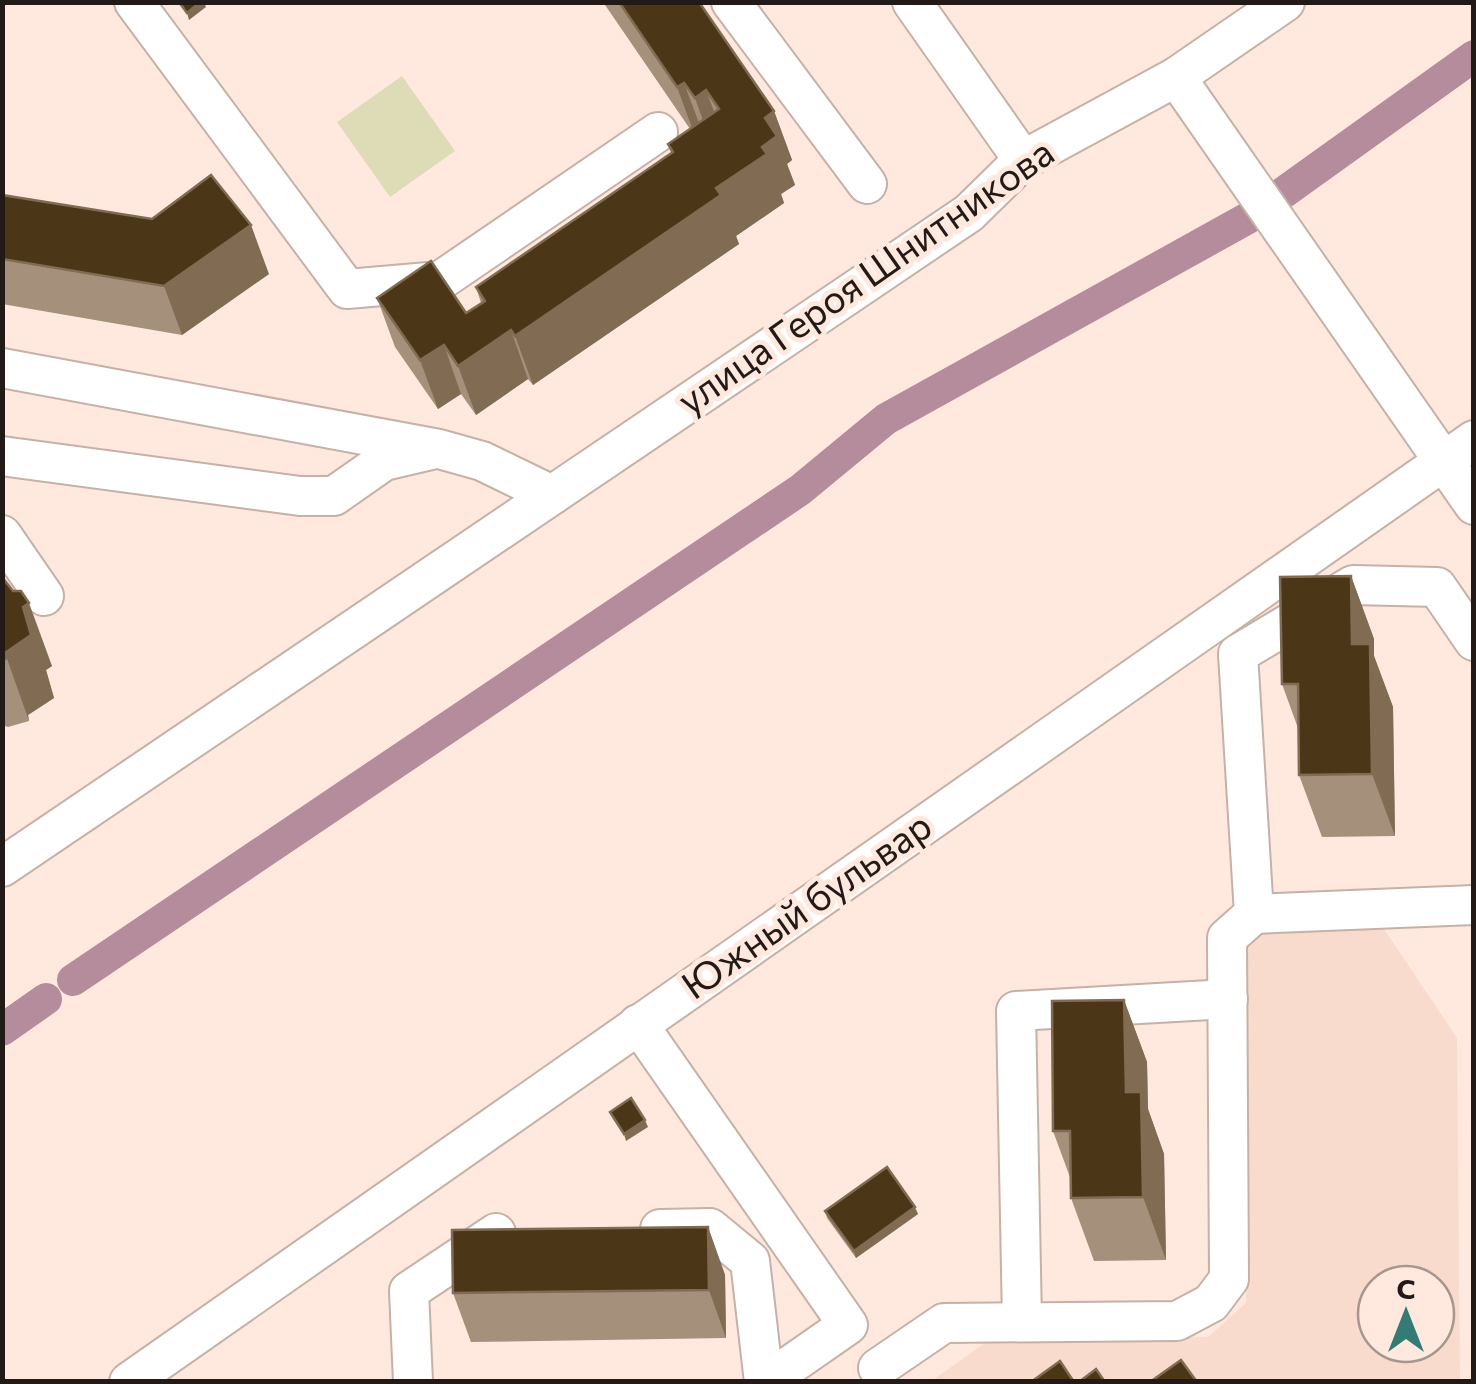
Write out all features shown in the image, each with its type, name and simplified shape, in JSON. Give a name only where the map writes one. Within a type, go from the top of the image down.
[{"type":"street","points":[[134,2],[346,290],[440,281],[658,132]]},
{"type":"street","points":[[732,2],[868,184]]},
{"type":"street","points":[[912,2],[1023,160]]},
{"type":"street","name":"улица Героя Шнитникова","points":[[7,855],[968,213],[1023,160],[1176,78],[1285,2]]},
{"type":"street","points":[[1176,78],[1474,505]]},
{"type":"street","points":[[230,198],[263,177]]},
{"type":"street","points":[[2,368],[438,448],[482,462],[552,494]]},
{"type":"street","name":"Южный бульвар","points":[[129,1382],[1474,440]]},
{"type":"street","points":[[2,456],[300,496],[334,496],[384,462],[438,448]]},
{"type":"street","points":[[2,535],[44,596]]},
{"type":"street","points":[[1254,914],[1238,654],[1353,585],[1437,587],[1474,640]]},
{"type":"street","points":[[638,1024],[882,1375],[944,1324],[1177,1321],[1212,1303],[1229,1279],[1228,938],[1254,914],[1474,905]]},
{"type":"street","points":[[1022,1322],[1016,1010],[1228,999]]},
{"type":"street","points":[[633,1230],[710,1228],[750,1261],[765,1382],[848,1324]]},
{"type":"street","points":[[413,1382],[409,1291],[499,1231],[537,1230]]},
{"type":"shaded area","points":[[402,76],[455,151],[390,197],[337,122]]},
{"type":"shaded area","points":[[1378,920],[1457,1038],[1460,1381],[930,1382],[985,1343],[1208,1337],[1246,1303],[1247,938],[1263,922]]},
{"type":"building","points":[[179,2],[200,2],[187,13]]},
{"type":"building","points":[[619,2],[699,2],[774,111],[765,118],[777,136],[762,147],[767,154],[716,188],[721,195],[515,336],[511,330],[458,366],[444,345],[420,360],[377,298],[431,261],[466,313],[485,301],[476,287],[673,152],[668,144],[719,109],[706,90],[695,98],[684,83],[677,87]]},
{"type":"building","points":[[211,175],[251,225],[164,286],[2,259],[2,195],[152,219]]},
{"type":"building","points":[[1351,576],[1352,644],[1370,644],[1372,774],[1299,775],[1298,684],[1282,684],[1280,577]]},
{"type":"building","points":[[2,577],[13,591],[21,591],[29,603],[23,607],[31,635],[5,653],[7,658],[2,660]]},
{"type":"building","points":[[1124,1000],[1126,1092],[1141,1092],[1143,1197],[1071,1198],[1070,1131],[1053,1131],[1052,1001]]},
{"type":"building","points":[[631,1098],[645,1120],[624,1134],[610,1112]]},
{"type":"building","points":[[887,1167],[915,1207],[854,1251],[825,1211]]},
{"type":"building","points":[[708,1227],[709,1290],[453,1293],[452,1230]]},
{"type":"building","points":[[1181,1360],[1197,1382],[1150,1382]]},
{"type":"building","points":[[1060,1361],[1074,1382],[1031,1382]]},
{"type":"building","points":[[1096,1369],[1105,1382],[1079,1382]]},
{"type":"waterway","points":[[73,980],[800,490],[886,419],[1248,218],[1474,56]]},
{"type":"waterway","points":[[2,1030],[46,999]]}]
